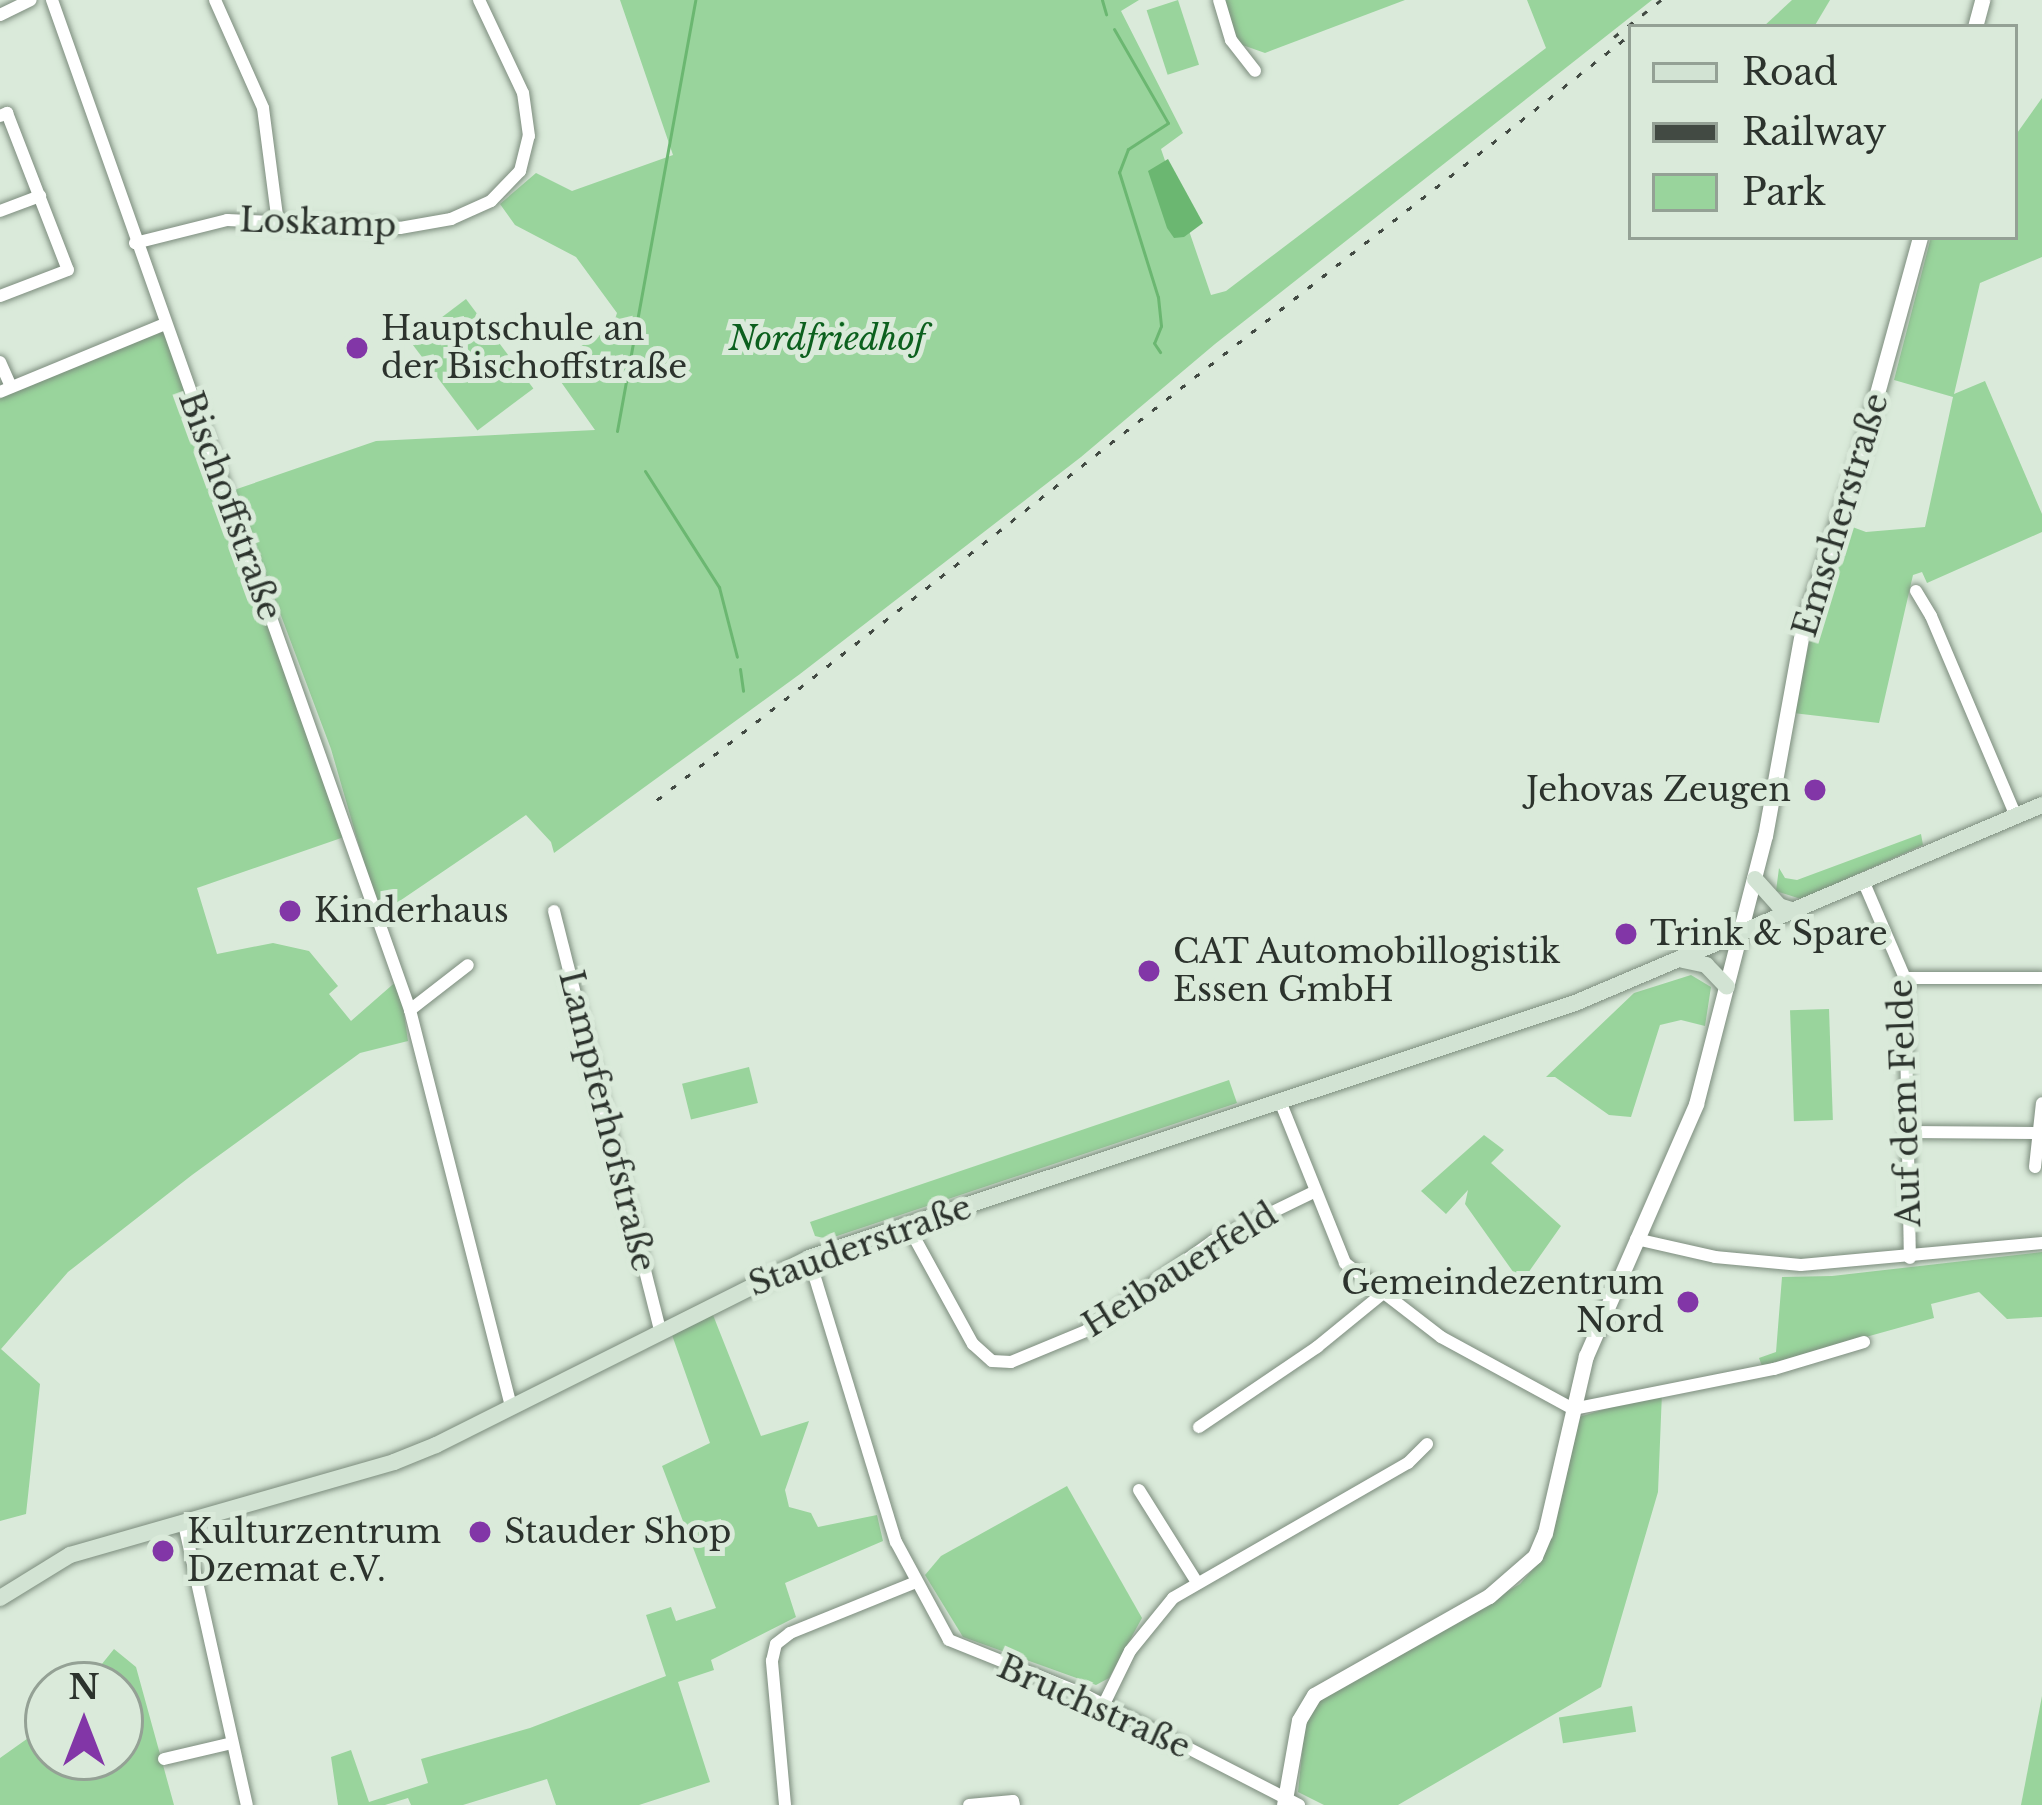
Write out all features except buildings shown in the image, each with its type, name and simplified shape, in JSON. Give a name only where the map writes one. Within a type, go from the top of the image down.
[{"type":"main road","name":"Stauderstraße","points":[[0,1598],[70,1555],[394,1462],[809,1258],[1575,1003],[2042,805]]},
{"type":"main road","points":[[1755,879],[1779,906],[1798,912]]},
{"type":"main road","points":[[1682,960],[1706,965],[1727,987]]},
{"type":"street","points":[[0,16],[31,0]]},
{"type":"street","name":"Bischoffstraße","points":[[52,0],[410,1010],[511,1407]]},
{"type":"street","points":[[215,0],[263,108],[278,224]]},
{"type":"street","name":"Loskamp","points":[[135,243],[211,222],[346,230],[418,226],[471,211],[510,183],[527,154],[527,111],[514,68],[478,0]]},
{"type":"street","points":[[1219,0],[1231,40],[1256,70]]},
{"type":"street","points":[[0,116],[7,113],[68,270],[0,296]]},
{"type":"street","points":[[0,211],[40,196]]},
{"type":"street","name":"Emscherstraße","points":[[1290,1803],[1299,1720],[1314,1695],[1489,1596],[1534,1556],[1545,1533],[1586,1356],[1696,1104],[1755,879],[1812,590],[1861,454],[1919,240]]},
{"type":"street","points":[[0,362],[5,389],[165,324]]},
{"type":"street","points":[[1916,591],[2016,816]]},
{"type":"street","name":"Auf dem Felde","points":[[1864,884],[1905,977],[1910,1258]]},
{"type":"street","name":"Lampferhofstraße","points":[[554,911],[660,1331]]},
{"type":"street","points":[[410,1010],[468,965]]},
{"type":"street","points":[[1905,977],[2042,978]]},
{"type":"street","points":[[1280,1100],[1338,1253],[1382,1294],[1441,1337],[1573,1409],[1774,1369],[1864,1342]]},
{"type":"street","points":[[2035,1167],[2035,1133],[2042,1103]]},
{"type":"street","points":[[1910,1132],[2035,1133]]},
{"type":"street","name":"Heibauerfeld","points":[[908,1226],[974,1345],[992,1360],[1011,1362],[1097,1325],[1213,1241],[1314,1192]]},
{"type":"street","points":[[1636,1239],[1714,1257],[1776,1263],[1910,1258],[2042,1244]]},
{"type":"street","name":"Bruchstraße","points":[[809,1258],[877,1464],[896,1542],[914,1583],[954,1645],[1104,1705],[1290,1803]]},
{"type":"street","points":[[1199,1426],[1317,1347],[1382,1294]]},
{"type":"street","points":[[1104,1705],[1147,1626],[1196,1581],[1408,1463],[1427,1444]]},
{"type":"street","points":[[1139,1490],[1196,1581]]},
{"type":"street","points":[[184,1524],[247,1805]]},
{"type":"street","points":[[785,1805],[772,1661],[776,1644],[790,1633],[914,1583]]},
{"type":"street","points":[[164,1759],[232,1743]]},
{"type":"street","points":[[969,1805],[1013,1801],[1014,1805]]},
{"type":"green space","name":"Nordfriedhof","points":[[620,0],[1139,0],[1121,11],[1183,133],[1161,149],[1211,295],[1226,291],[1546,48],[1527,0],[1652,0],[1215,344],[1081,457],[800,674],[554,853],[551,842],[526,815],[379,915],[331,749],[234,490],[376,441],[595,430],[549,365],[612,328],[617,313],[576,257],[515,225],[500,204],[536,173],[572,191],[673,155]]},
{"type":"green space","points":[[1178,0],[1199,65],[1168,75],[1147,10]]},
{"type":"green space","points":[[1221,0],[1405,0],[1265,53],[1234,42]]},
{"type":"green space","points":[[1792,0],[1830,0],[1816,24],[1766,24]]},
{"type":"green space","points":[[2042,98],[2042,257],[1980,283],[1954,394],[1985,381],[2042,514],[2042,532],[1927,583],[1922,572],[1913,575],[1879,723],[1793,713],[1815,617],[1847,525],[1866,532],[1925,527],[1953,397],[1894,380],[1930,240],[2018,240],[2018,132]]},
{"type":"green space","points":[[466,299],[533,388],[477,431],[410,341]]},
{"type":"green space","points":[[163,328],[347,836],[197,888],[217,954],[273,943],[309,951],[338,986],[329,994],[351,1021],[399,979],[408,1041],[360,1053],[192,1175],[68,1272],[1,1349],[40,1384],[26,1514],[0,1521],[0,394]]},
{"type":"green space","points":[[1921,834],[1923,845],[1801,899],[1776,891],[1779,868],[1785,878],[1797,880]]},
{"type":"green space","points":[[1691,975],[1711,987],[1705,1026],[1681,1020],[1660,1025],[1631,1117],[1609,1115],[1555,1077],[1546,1077],[1634,993]]},
{"type":"green space","points":[[1829,1009],[1833,1120],[1794,1121],[1790,1010]]},
{"type":"green space","points":[[749,1067],[758,1103],[691,1120],[682,1084]]},
{"type":"green space","points":[[1229,1080],[1237,1103],[828,1239],[815,1236],[810,1222]]},
{"type":"green space","points":[[1484,1135],[1504,1150],[1491,1163],[1561,1226],[1521,1283],[1465,1204],[1468,1190],[1446,1214],[1421,1191]]},
{"type":"green space","points":[[2042,1252],[2042,1317],[2007,1319],[1979,1292],[1931,1304],[1934,1318],[1762,1366],[1759,1358],[1776,1352],[1782,1277],[1832,1276]]},
{"type":"green space","points":[[713,1315],[761,1436],[809,1421],[785,1490],[789,1507],[811,1513],[818,1527],[877,1515],[883,1541],[785,1583],[796,1617],[711,1660],[714,1670],[678,1682],[710,1782],[639,1805],[556,1805],[547,1779],[463,1805],[411,1805],[408,1798],[385,1805],[338,1805],[331,1757],[351,1750],[369,1802],[428,1783],[421,1759],[530,1728],[666,1676],[646,1615],[671,1607],[676,1621],[716,1608],[662,1466],[710,1443],[672,1335]]},
{"type":"green space","points":[[1662,1392],[1658,1492],[1601,1687],[1398,1805],[1324,1805],[1298,1792],[1305,1725],[1323,1695],[1520,1584],[1542,1559],[1579,1417]]},
{"type":"green space","points":[[1067,1486],[1142,1618],[1109,1678],[1096,1685],[963,1637],[925,1575],[941,1556]]},
{"type":"green space","points":[[114,1649],[129,1661],[104,1661]]},
{"type":"green space","points":[[144,1696],[174,1805],[0,1805],[0,1758],[24,1741],[24,1781],[144,1781]]},
{"type":"green space","points":[[2042,1696],[2042,1805],[2021,1805]]},
{"type":"green space","points":[[1632,1706],[1636,1732],[1563,1743],[1559,1718]]},
{"type":"shaded area","points":[[1168,159],[1203,223],[1184,237],[1174,238],[1167,228],[1148,171]]},
{"type":"waterway","points":[[617,431],[695,0]]},
{"type":"waterway","points":[[1102,0],[1106,14]]},
{"type":"waterway","points":[[1114,29],[1168,123],[1128,149],[1119,172],[1158,297],[1161,326],[1154,343],[1160,352]]},
{"type":"waterway","points":[[645,471],[719,587],[737,657]]},
{"type":"waterway","points":[[740,669],[743,691]]},
{"type":"railway","points":[[1631,24],[1661,0]]},
{"type":"railway","points":[[1614,37],[1628,26]]},
{"type":"railway","points":[[657,800],[1628,36]]},
{"type":"place","name":"Hauptschule an der Bischoffstraße","points":[[357,348]]},
{"type":"place","name":"Jehovas Zeugen","points":[[1815,790]]},
{"type":"place","name":"Kinderhaus","points":[[290,911]]},
{"type":"place","name":"Trink & Spare","points":[[1626,934]]},
{"type":"place","name":"CAT Automobillogistik Essen GmbH","points":[[1149,971]]},
{"type":"place","name":"Gemeindezentrum Nord","points":[[1688,1302]]},
{"type":"place","name":"Stauder Shop","points":[[480,1532]]},
{"type":"place","name":"Kulturzentrum Dzemat e.V.","points":[[163,1551]]}]
